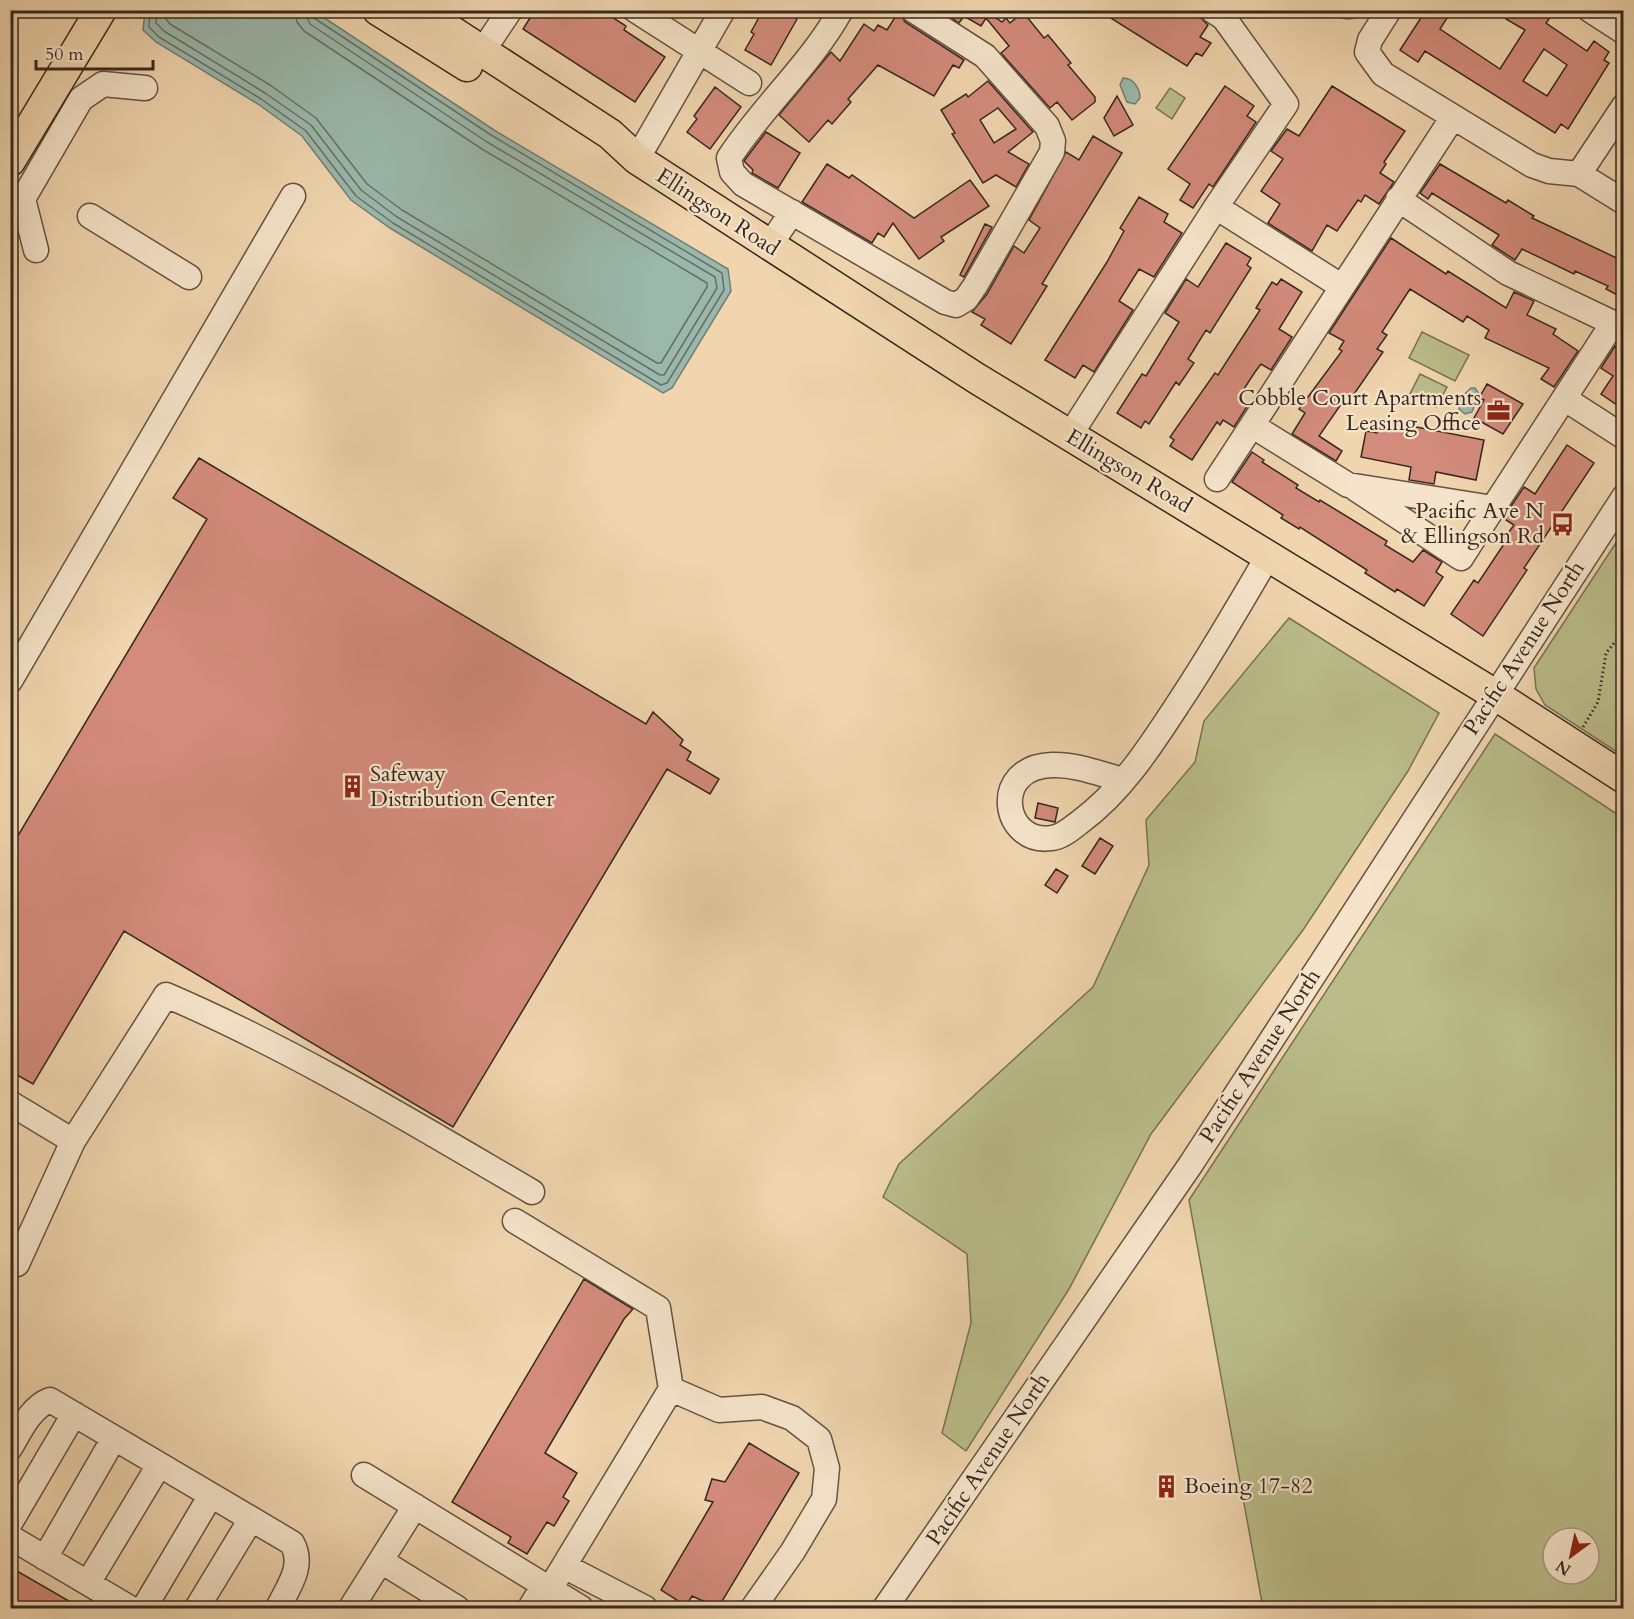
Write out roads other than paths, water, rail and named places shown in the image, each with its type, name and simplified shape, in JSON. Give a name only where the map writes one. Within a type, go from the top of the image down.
[{"type":"main road","points":[[10,126],[79,10]]},
{"type":"main road","points":[[10,161],[101,10]]},
{"type":"main road","name":"Ellingson Road","points":[[378,10],[600,146],[637,159]]},
{"type":"main road","name":"Ellingson Road","points":[[419,10],[610,134],[637,159],[770,245],[1070,435],[1494,694],[1623,778]]},
{"type":"street","points":[[483,52],[510,10]]},
{"type":"street","points":[[635,10],[748,83]]},
{"type":"street","points":[[637,159],[701,53],[723,10]]},
{"type":"street","points":[[841,10],[828,34],[748,129],[729,158],[732,172],[743,184],[945,302],[956,305],[966,299],[975,286],[1052,152],[1053,141],[1047,126],[985,56],[913,10]]},
{"type":"street","points":[[1070,435],[1216,207],[1286,104],[1224,18],[1212,10]]},
{"type":"street","points":[[1389,10],[1370,40],[1366,52],[1383,74],[1532,165],[1549,171],[1579,174],[1623,202]]},
{"type":"street","points":[[1590,10],[1623,32]]},
{"type":"street","points":[[36,250],[23,199],[81,99],[103,84],[145,88]]},
{"type":"street","points":[[1579,174],[1623,106]]},
{"type":"street","points":[[1217,479],[1453,117]]},
{"type":"street","points":[[10,681],[293,196]]},
{"type":"street","points":[[1253,426],[1348,484],[1461,558],[1613,323],[1508,273],[1398,199]]},
{"type":"street","points":[[1216,207],[1341,286]]},
{"type":"street","points":[[770,245],[792,212]]},
{"type":"street","points":[[90,216],[189,277]]},
{"type":"street","points":[[1564,399],[1623,437]]},
{"type":"street","points":[[1348,484],[1493,508]]},
{"type":"street","name":"Pacific Avenue North","points":[[885,1608],[1191,1164],[1623,497]]},
{"type":"street","points":[[1123,780],[1160,731],[1217,644],[1268,556]]},
{"type":"street","points":[[17,1264],[73,1141],[166,996],[241,1028],[358,1090],[532,1192]]},
{"type":"street","points":[[10,1103],[73,1141]]},
{"type":"street","points":[[515,1221],[658,1308],[671,1389],[564,1566],[530,1608]]},
{"type":"street","points":[[671,1389],[719,1410],[762,1407],[792,1418],[819,1439],[827,1468],[824,1499],[793,1551],[753,1608]]},
{"type":"street","points":[[10,1448],[23,1426],[42,1403],[50,1401],[292,1543],[298,1553],[296,1571],[278,1608]]},
{"type":"street","points":[[10,1523],[74,1414]]},
{"type":"street","points":[[45,1558],[114,1438]]},
{"type":"street","points":[[88,1583],[159,1465]]},
{"type":"street","points":[[364,1475],[581,1608]]},
{"type":"street","points":[[144,1608],[211,1495]]},
{"type":"street","points":[[351,1608],[415,1506]]},
{"type":"street","points":[[197,1608],[251,1519]]},
{"type":"street","points":[[10,1537],[130,1608]]},
{"type":"street","points":[[381,1561],[457,1608]]},
{"type":"street","points":[[564,1566],[645,1608]]},
{"type":"water","points":[[145,11],[314,11],[494,130],[728,269],[731,291],[672,388],[663,393],[390,228],[351,200],[302,136],[258,104],[156,42],[143,30]]},
{"type":"water","points":[[1325,11],[1364,11],[1355,18],[1345,19]]},
{"type":"water","points":[[1123,78],[1133,82],[1138,88],[1140,98],[1135,104],[1127,102],[1120,85]]},
{"type":"water","points":[[1471,388],[1475,388],[1479,394],[1472,412],[1465,414],[1459,409],[1461,398]]},
{"type":"railway","points":[[10,16],[14,10]]},
{"type":"place","name":"Cobble Court Apartments Leasing Office","points":[[1499,411]]},
{"type":"place","name":"Pacific Ave N & Ellingson Rd","points":[[1562,524]]},
{"type":"place","name":"Safeway Distribution Center","points":[[352,787]]},
{"type":"place","name":"Boeing 17-82","points":[[1166,1486]]}]
